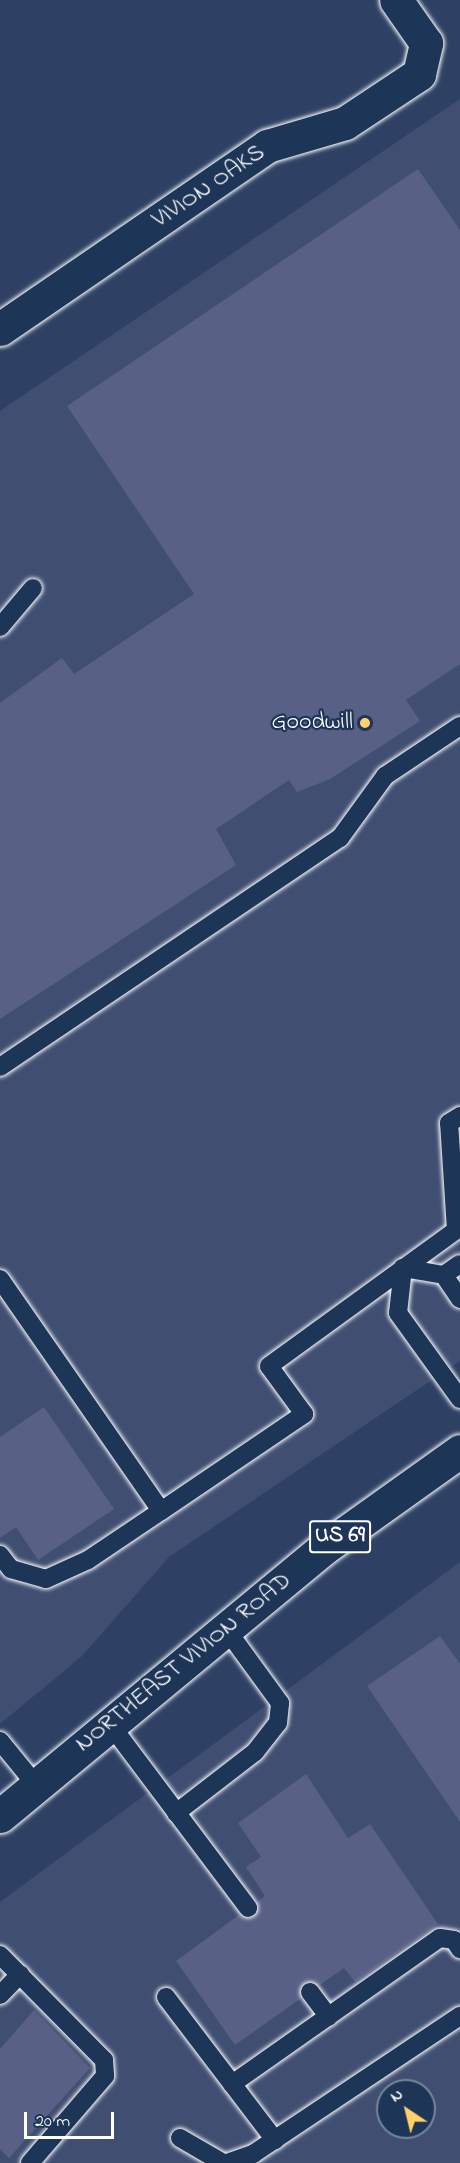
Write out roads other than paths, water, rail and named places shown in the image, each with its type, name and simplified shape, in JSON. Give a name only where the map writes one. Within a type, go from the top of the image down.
[{"type":"main road","name":"VIVION OAKS","points":[[0,329],[267,146],[345,123],[419,74],[426,43],[396,0]]},
{"type":"main road","name":"NORTHEAST VIVION ROAD","points":[[0,1816],[324,1548],[460,1451]]},
{"type":"lane","points":[[0,627],[33,588]]},
{"type":"lane","points":[[0,1067],[339,838],[385,776],[460,726]]},
{"type":"lane","points":[[0,1555],[11,1569],[46,1579],[88,1560],[304,1414],[269,1366],[456,1230],[449,1124],[460,1116]]},
{"type":"lane","points":[[403,1268],[444,1275],[460,1264]]},
{"type":"lane","points":[[403,1268],[398,1313],[460,1399]]},
{"type":"lane","points":[[444,1275],[460,1299]]},
{"type":"lane","points":[[0,1279],[161,1511]]},
{"type":"lane","points":[[176,1813],[255,1752],[278,1723],[280,1703],[226,1629]]},
{"type":"lane","points":[[110,1724],[248,1908]]},
{"type":"lane","points":[[0,1741],[36,1785]]},
{"type":"lane","points":[[232,2084],[440,1938],[454,1940],[460,1948]]},
{"type":"lane","points":[[0,1954],[104,2060],[105,2076],[30,2163]]},
{"type":"lane","points":[[0,1995],[20,1974]]},
{"type":"lane","points":[[310,1992],[329,2017]]},
{"type":"lane","points":[[166,1997],[275,2140]]},
{"type":"lane","points":[[180,2138],[225,2163],[275,2140],[460,2016]]},
{"type":"place","name":"Goodwill","points":[[365,723]]}]
